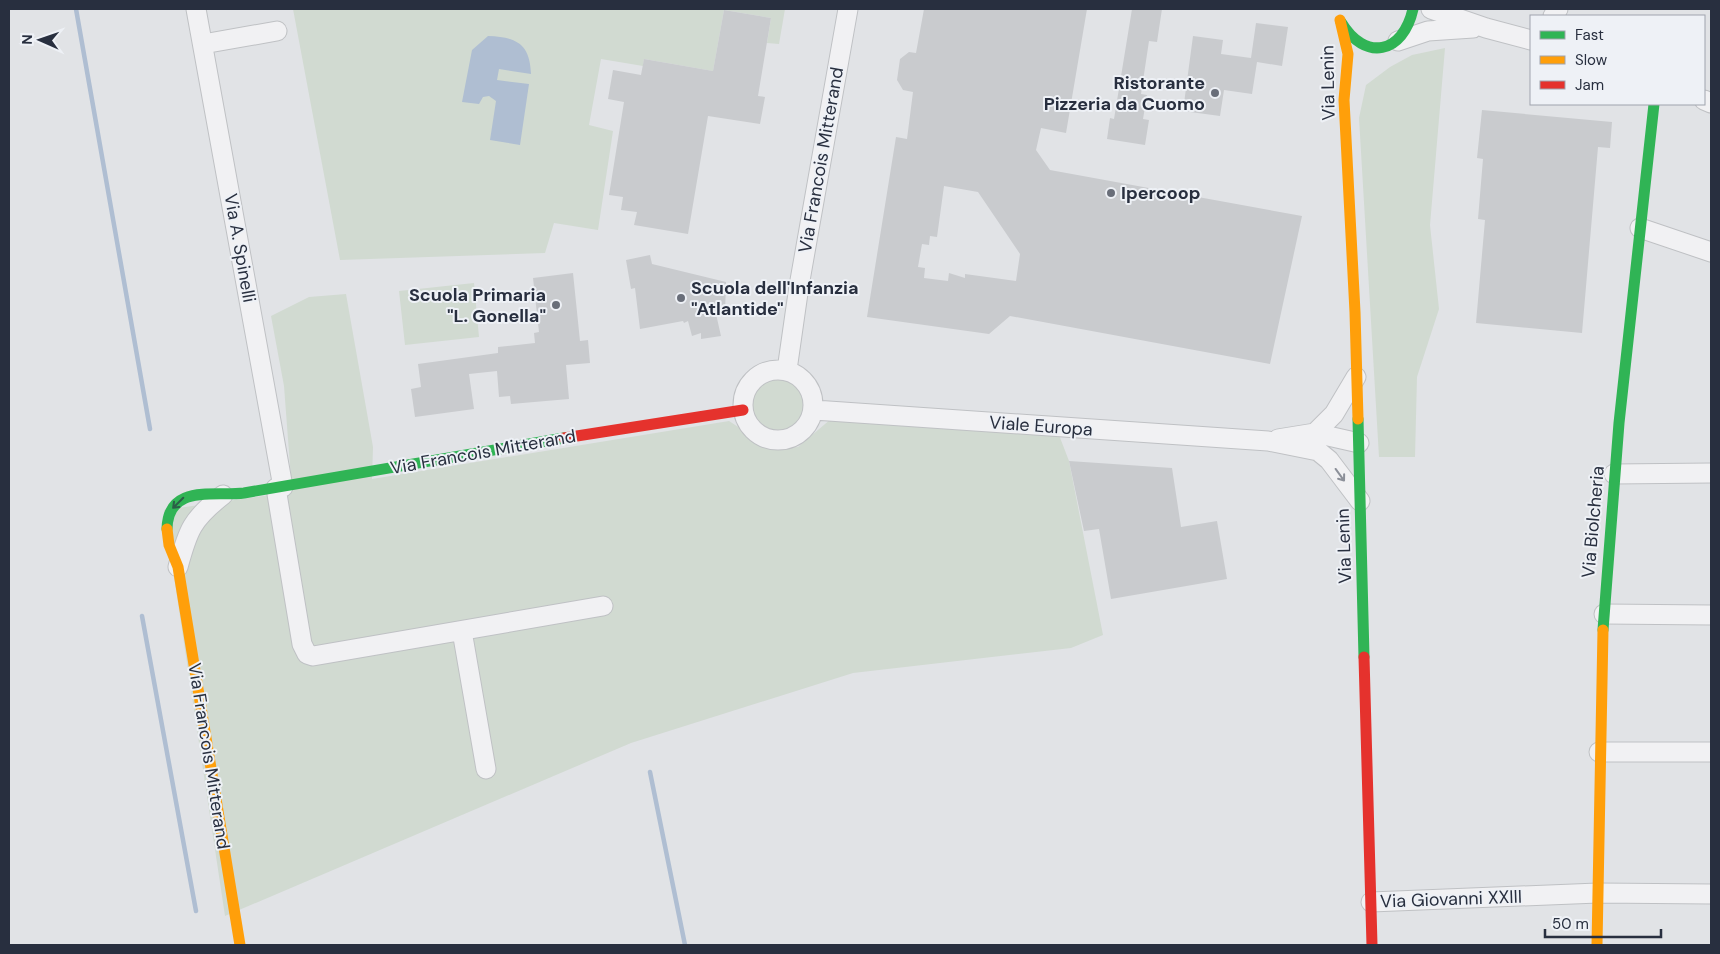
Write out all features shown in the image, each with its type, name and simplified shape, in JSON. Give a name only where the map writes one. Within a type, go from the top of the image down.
[{"type":"street","name":"Via A. Spinelli","points":[[196,9],[279,487],[302,644],[307,654],[319,656],[462,631]]},
{"type":"street","name":"Via Francois Mitterand","points":[[787,370],[799,286],[848,9]]},
{"type":"street","points":[[1340,14],[1345,31],[1358,43],[1375,48],[1393,44],[1407,32],[1412,22],[1413,9]]},
{"type":"street","points":[[1431,9],[1486,28],[1530,40]]},
{"type":"street","name":"Via Lenin","points":[[1340,14],[1348,54],[1344,100],[1348,146],[1357,376],[1372,945]]},
{"type":"street","points":[[1366,61],[1378,50],[1434,30],[1486,28]]},
{"type":"street","points":[[203,44],[278,31]]},
{"type":"street","name":"Via Lenin","points":[[1348,146],[1352,96],[1359,72]]},
{"type":"street","name":"Via Biolcheria","points":[[1597,945],[1599,752],[1604,614],[1614,474],[1654,105]]},
{"type":"street","points":[[1640,228],[1711,252]]},
{"type":"street","points":[[776,369],[787,370],[801,378],[811,390],[814,410],[807,426],[795,437],[773,440],[753,430],[743,410],[743,399],[747,388],[754,378],[764,372],[776,369]]},
{"type":"street","points":[[1357,376],[1317,442],[1360,501]]},
{"type":"street","name":"Via Francois Mitterand","points":[[240,945],[178,567],[167,540],[166,529],[170,512],[179,500],[188,496],[210,492],[223,495],[279,487],[612,430],[743,410]]},
{"type":"street","name":"Viale Europa","points":[[814,410],[1268,441],[1317,442],[1336,450],[1359,443]]},
{"type":"street","points":[[1614,474],[1711,474]]},
{"type":"street","points":[[178,567],[185,541],[198,516],[223,495]]},
{"type":"street","points":[[486,769],[462,631],[604,606]]},
{"type":"street","points":[[1604,614],[1711,615]]},
{"type":"street","points":[[1599,752],[1711,752]]},
{"type":"street","name":"Via Giovanni XXIII","points":[[1371,902],[1598,893],[1711,894]]},
{"type":"shaded area","points":[[293,9],[785,9],[779,44],[767,43],[771,18],[724,10],[713,71],[644,59],[643,66],[601,59],[589,125],[613,131],[598,230],[554,223],[545,253],[340,260]]},
{"type":"shaded area","points":[[1445,48],[1430,225],[1439,309],[1417,377],[1415,457],[1379,457],[1359,118],[1366,85],[1390,67],[1412,55]]},
{"type":"shaded area","points":[[474,283],[479,337],[405,345],[399,291]]},
{"type":"shaded area","points":[[346,294],[373,447],[372,479],[729,421],[772,449],[798,447],[838,413],[1059,435],[1069,461],[1103,635],[1071,648],[853,673],[631,743],[225,916],[164,510],[292,492],[284,386],[271,316],[309,297]]},
{"type":"shaded area","points":[[773,378],[783,378],[797,385],[804,399],[804,409],[797,423],[783,430],[773,430],[763,426],[756,419],[752,409],[752,399],[756,389],[763,382]]},
{"type":"water","points":[[488,36],[507,38],[520,44],[528,56],[531,74],[499,69],[497,80],[529,84],[520,145],[490,140],[496,101],[489,96],[483,97],[479,104],[462,102],[472,50]]},
{"type":"building","name":"Ipercoop","points":[[924,9],[1087,9],[1066,133],[1041,128],[1036,150],[1050,170],[1302,216],[1270,364],[1010,316],[989,334],[867,317],[896,137],[907,139],[913,92],[903,90],[897,80],[900,59],[909,52],[916,53]],"holes":[[[944,186],[978,192],[1020,254],[1016,281],[965,274],[965,278],[949,273],[948,281],[924,278],[925,268],[918,267],[922,244],[929,245],[930,236],[937,237]]]},
{"type":"building","points":[[1132,9],[1162,9],[1157,42],[1149,41],[1141,94],[1147,95],[1143,119],[1149,120],[1145,145],[1107,139],[1110,118],[1114,119]]},
{"type":"building","points":[[724,10],[771,18],[758,96],[765,97],[760,124],[708,116],[688,234],[634,225],[637,212],[621,210],[623,197],[609,195],[624,102],[608,99],[613,70],[641,75],[644,59],[713,71]]},
{"type":"building","points":[[1256,23],[1288,27],[1282,66],[1257,62],[1252,94],[1224,90],[1220,116],[1183,111],[1193,36],[1223,40],[1221,54],[1251,58]]},
{"type":"building","points":[[1482,110],[1612,122],[1610,148],[1598,147],[1582,333],[1476,323],[1485,220],[1478,219],[1483,159],[1477,158]]},
{"type":"building","name":"Scuola dell'Infanzia \"Atlantide\"","points":[[650,255],[652,264],[726,282],[725,314],[716,314],[721,336],[701,339],[701,333],[692,336],[688,321],[640,329],[635,288],[631,289],[626,260]]},
{"type":"building","points":[[573,273],[580,341],[588,340],[590,363],[566,365],[569,399],[511,404],[510,396],[499,397],[497,371],[469,374],[474,409],[415,417],[411,389],[421,387],[418,364],[498,353],[498,347],[535,343],[534,333],[539,332],[533,278]]},
{"type":"building","points":[[1069,461],[1172,468],[1181,527],[1217,521],[1227,579],[1111,599],[1099,529],[1084,531]]},
{"type":"waterway","points":[[76,9],[150,429]]},
{"type":"waterway","points":[[142,616],[196,911]]},
{"type":"waterway","points":[[650,772],[685,945]]},
{"type":"traffic: fast","points":[[1341,22],[1351,35],[1361,43],[1372,47],[1382,47],[1392,43],[1401,36],[1408,24],[1413,9]]},
{"type":"traffic: fast","points":[[1603,630],[1619,423],[1654,105]]},
{"type":"traffic: fast","points":[[1358,419],[1364,657]]},
{"type":"traffic: fast","points":[[167,529],[169,514],[175,505],[184,498],[195,495],[244,493],[564,438]]},
{"type":"traffic: slow","points":[[1340,20],[1348,54],[1344,100],[1355,312],[1358,419]]},
{"type":"traffic: slow","points":[[167,529],[169,545],[178,567],[240,945]]},
{"type":"traffic: slow","points":[[1597,945],[1603,630]]},
{"type":"traffic: jam","points":[[564,438],[743,410]]},
{"type":"traffic: jam","points":[[1364,657],[1372,945]]},
{"type":"place","name":"Ristorante Pizzeria da Cuomo","points":[[1215,93]]},
{"type":"place","name":"Ipercoop","points":[[1111,193]]},
{"type":"place","name":"Scuola dell'Infanzia \"Atlantide\"","points":[[681,298]]},
{"type":"place","name":"Scuola Primaria \"L. Gonella\"","points":[[556,305]]}]
